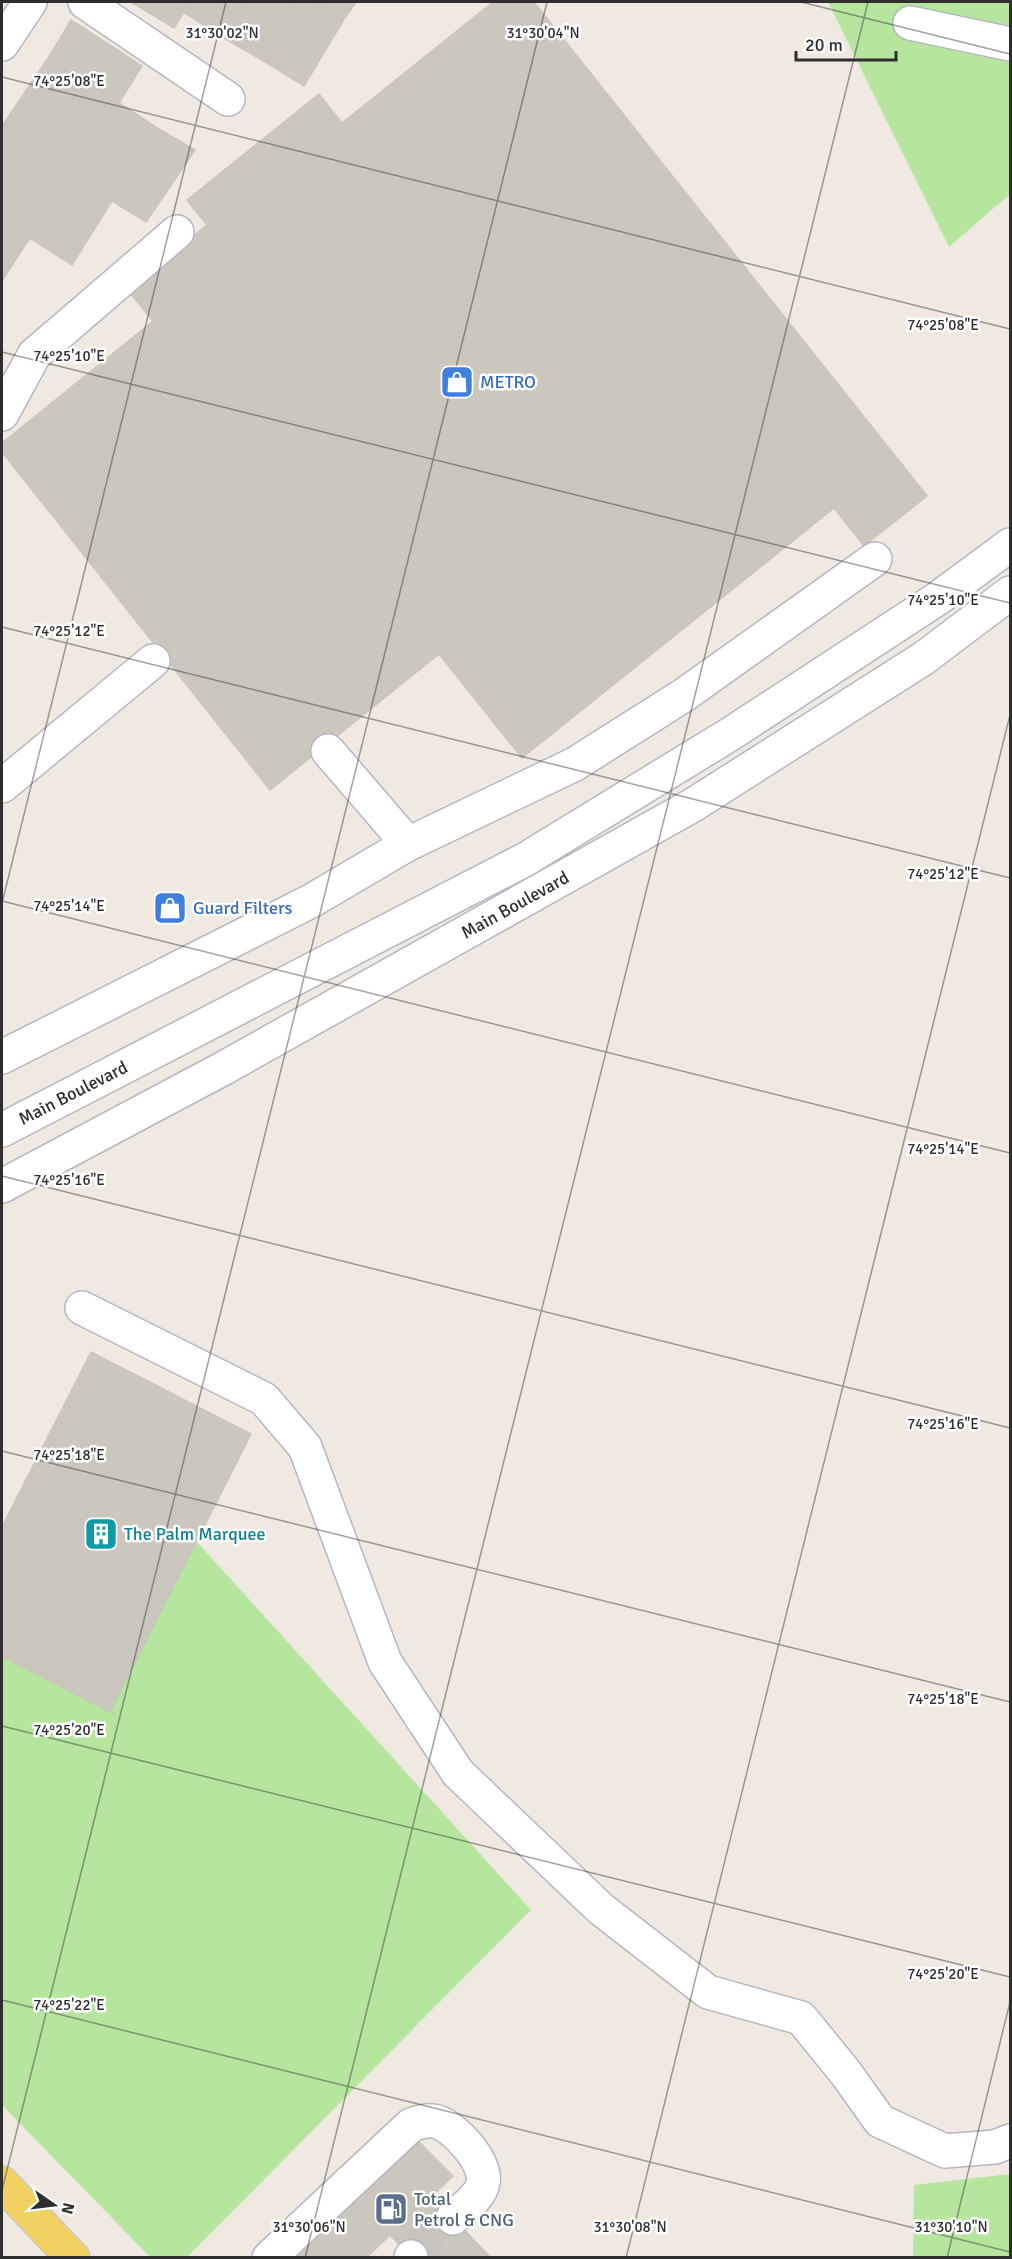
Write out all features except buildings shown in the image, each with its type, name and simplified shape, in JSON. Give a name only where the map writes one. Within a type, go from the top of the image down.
[{"type":"main road","points":[[2,2183],[73,2258]]},
{"type":"street","points":[[2,45],[30,2]]},
{"type":"street","points":[[85,2],[228,99]]},
{"type":"street","points":[[910,23],[1011,44]]},
{"type":"street","points":[[2,414],[34,355],[177,232]]},
{"type":"street","name":"Main Boulevard","points":[[2,1130],[526,859],[732,734],[937,599],[1011,545]]},
{"type":"street","points":[[2,1057],[310,902],[408,844],[575,764],[684,695],[875,560]]},
{"type":"street","name":"Main Boulevard","points":[[2,1186],[224,1068],[693,805],[924,658],[1011,592]]},
{"type":"street","points":[[2,786],[153,661]]},
{"type":"street","points":[[328,751],[408,844]]},
{"type":"street","points":[[82,1308],[264,1399],[278,1415],[305,1447],[385,1662],[458,1773],[601,1909],[708,1992],[801,2018],[845,2072],[880,2121],[945,2151],[995,2147],[1011,2141]]},
{"type":"street","points":[[268,2258],[411,2125],[422,2121],[435,2121],[447,2126],[479,2159],[484,2170],[483,2184],[477,2195],[453,2218]]},
{"type":"green space","points":[[828,2],[1010,2],[1010,194],[949,247]]},
{"type":"green space","points":[[196,1541],[531,1910],[187,2257],[150,2257],[2,2105],[2,1656],[110,1711]]},
{"type":"green space","points":[[1010,2174],[1010,2257],[913,2257],[914,2185]]},
{"type":"tunnel","points":[[411,2257],[453,2218]]},
{"type":"place","name":"METRO","points":[[457,382]]},
{"type":"place","name":"Guard Filters","points":[[170,908]]},
{"type":"place","name":"The Palm Marquee","points":[[101,1534]]},
{"type":"place","name":"Total Petrol & CNG","points":[[391,2209]]}]
